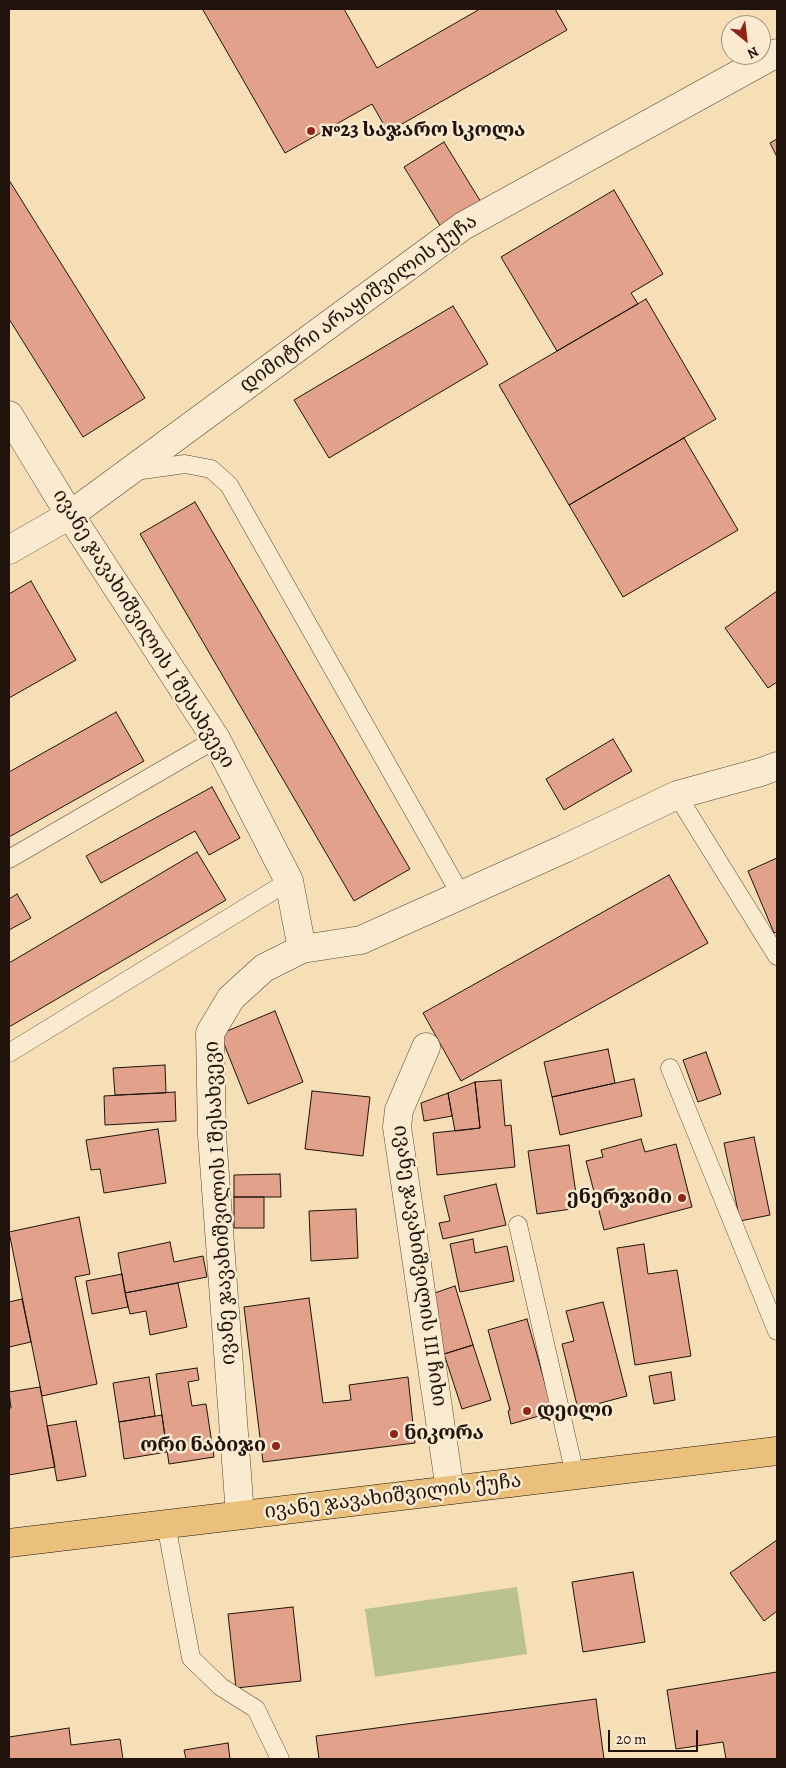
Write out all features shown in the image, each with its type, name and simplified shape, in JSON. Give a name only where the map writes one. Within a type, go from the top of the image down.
[{"type":"main road","name":"ივანე ჯავახიშვილის ქუჩა","points":[[9,1543],[777,1451]]},
{"type":"street","name":"დიმიტრი არაყიშვილის ქუჩა","points":[[9,550],[70,515],[463,226],[777,53]]},
{"type":"street","name":"ივანე ჯავახიშვილის I შესახვევი","points":[[9,415],[70,515],[216,738],[290,881],[302,949],[264,968],[231,998],[210,1033],[212,1136],[240,1515]]},
{"type":"street","points":[[302,949],[361,940],[566,848],[677,795],[777,766]]},
{"type":"street","name":"ივანე ჯავახიშვილის III ჩიხი","points":[[426,1048],[399,1110],[397,1127],[450,1490]]},
{"type":"lane","points":[[127,472],[185,464],[211,469],[229,485],[461,895]]},
{"type":"lane","points":[[9,860],[216,738]]},
{"type":"lane","points":[[677,795],[777,956]]},
{"type":"lane","points":[[9,1053],[290,881]]},
{"type":"lane","points":[[670,1068],[777,1331]]},
{"type":"lane","points":[[518,1226],[575,1475]]},
{"type":"lane","points":[[166,1524],[191,1658],[221,1686],[256,1709],[280,1759]]},
{"type":"green space","points":[[517,1587],[527,1654],[375,1677],[365,1609]]},
{"type":"building","points":[[344,9],[377,68],[480,9],[555,9],[567,30],[388,132],[372,104],[285,153],[203,10]]},
{"type":"building","points":[[777,139],[777,157],[770,143]]},
{"type":"building","points":[[444,142],[484,207],[444,232],[404,167]]},
{"type":"building","points":[[9,180],[145,398],[83,437],[9,319]]},
{"type":"building","points":[[614,190],[663,274],[631,293],[638,304],[557,351],[501,257]]},
{"type":"building","points":[[646,299],[716,419],[569,505],[499,385]]},
{"type":"building","points":[[453,306],[488,364],[329,458],[294,400]]},
{"type":"building","points":[[684,438],[738,530],[623,597],[569,505]]},
{"type":"building","points":[[195,502],[410,869],[354,901],[140,534]]},
{"type":"building","points":[[31,581],[76,660],[9,698],[9,594]]},
{"type":"building","points":[[777,591],[777,682],[768,688],[725,628]]},
{"type":"building","points":[[116,712],[144,761],[9,837],[9,772]]},
{"type":"building","points":[[613,739],[632,771],[564,810],[546,779]]},
{"type":"building","points":[[212,787],[240,838],[209,855],[195,831],[101,883],[86,856]]},
{"type":"building","points":[[197,852],[226,900],[9,1027],[9,963]]},
{"type":"building","points":[[777,858],[777,932],[774,933],[748,871]]},
{"type":"building","points":[[669,875],[708,943],[461,1081],[423,1013]]},
{"type":"building","points":[[17,894],[31,918],[9,930],[9,899]]},
{"type":"building","points":[[275,1011],[303,1082],[248,1104],[220,1034]]},
{"type":"building","points":[[608,1049],[615,1083],[552,1097],[544,1062]]},
{"type":"building","points":[[706,1052],[721,1094],[698,1102],[683,1060]]},
{"type":"building","points":[[165,1065],[166,1093],[115,1095],[113,1068]]},
{"type":"building","points":[[634,1079],[642,1116],[560,1135],[552,1097]]},
{"type":"building","points":[[501,1080],[505,1126],[511,1125],[515,1167],[437,1175],[433,1133],[480,1128],[475,1082]]},
{"type":"building","points":[[475,1082],[480,1128],[455,1131],[448,1093]]},
{"type":"building","points":[[312,1091],[370,1097],[363,1156],[305,1149]]},
{"type":"building","points":[[175,1092],[176,1121],[105,1125],[104,1096]]},
{"type":"building","points":[[448,1093],[452,1116],[424,1121],[421,1103]]},
{"type":"building","points":[[158,1129],[166,1183],[104,1193],[100,1169],[91,1170],[86,1140]]},
{"type":"building","points":[[754,1137],[770,1215],[740,1221],[724,1143]]},
{"type":"building","points":[[641,1139],[645,1152],[676,1144],[692,1207],[604,1230],[586,1161],[603,1157],[601,1150]]},
{"type":"building","points":[[569,1145],[578,1208],[537,1214],[528,1151]]},
{"type":"building","points":[[280,1174],[281,1197],[234,1197],[234,1175]]},
{"type":"building","points":[[496,1184],[506,1225],[443,1239],[439,1223],[450,1221],[444,1196]]},
{"type":"building","points":[[234,1197],[264,1197],[264,1228],[234,1228]]},
{"type":"building","points":[[356,1209],[358,1258],[311,1261],[309,1211]]},
{"type":"building","points":[[79,1217],[90,1274],[75,1277],[97,1384],[42,1396],[9,1232]]},
{"type":"building","points":[[473,1239],[475,1253],[507,1246],[514,1281],[460,1292],[450,1244]]},
{"type":"building","points":[[170,1242],[174,1262],[203,1256],[207,1277],[125,1293],[118,1253]]},
{"type":"building","points":[[644,1244],[648,1274],[677,1270],[691,1356],[635,1365],[617,1248]]},
{"type":"building","points":[[122,1274],[128,1307],[92,1314],[86,1281]]},
{"type":"building","points":[[178,1283],[187,1327],[150,1335],[146,1311],[130,1314],[125,1293]]},
{"type":"building","points":[[455,1286],[473,1345],[444,1354],[426,1296]]},
{"type":"building","points":[[309,1298],[323,1403],[351,1400],[349,1385],[408,1377],[415,1443],[263,1462],[244,1307]]},
{"type":"building","points":[[22,1299],[31,1342],[9,1347],[9,1302]]},
{"type":"building","points":[[603,1302],[627,1396],[578,1409],[562,1344],[574,1341],[566,1311]]},
{"type":"building","points":[[527,1319],[553,1412],[511,1424],[508,1411],[510,1410],[488,1330]]},
{"type":"building","points":[[473,1345],[491,1400],[462,1409],[444,1354]]},
{"type":"building","points":[[197,1368],[199,1380],[188,1382],[192,1406],[206,1404],[214,1457],[169,1464],[156,1374]]},
{"type":"building","points":[[671,1372],[675,1400],[654,1404],[649,1376]]},
{"type":"building","points":[[149,1377],[155,1416],[119,1422],[113,1383]]},
{"type":"building","points":[[40,1387],[55,1467],[9,1475],[9,1408],[11,1408],[9,1392]]},
{"type":"building","points":[[162,1415],[167,1452],[124,1459],[119,1422]]},
{"type":"building","points":[[76,1421],[86,1476],[57,1481],[47,1426]]},
{"type":"building","points":[[777,1540],[777,1611],[764,1621],[730,1573]]},
{"type":"building","points":[[633,1572],[645,1642],[583,1652],[572,1582]]},
{"type":"building","points":[[293,1607],[301,1681],[236,1688],[228,1614]]},
{"type":"building","points":[[777,1672],[777,1759],[726,1759],[723,1742],[676,1749],[667,1690]]},
{"type":"building","points":[[596,1699],[604,1759],[319,1759],[316,1736]]},
{"type":"building","points":[[69,1728],[71,1745],[120,1739],[123,1759],[9,1759],[9,1737]]},
{"type":"building","points":[[228,1743],[230,1759],[186,1759],[184,1750]]},
{"type":"place","name":"№23 საჯარო სკოლა","points":[[311,131]]},
{"type":"place","name":"ენერჯიმი","points":[[682,1198]]},
{"type":"place","name":"დეილი","points":[[527,1411]]},
{"type":"place","name":"ნიკორა","points":[[394,1434]]},
{"type":"place","name":"ორი ნაბიჯი","points":[[276,1446]]}]
